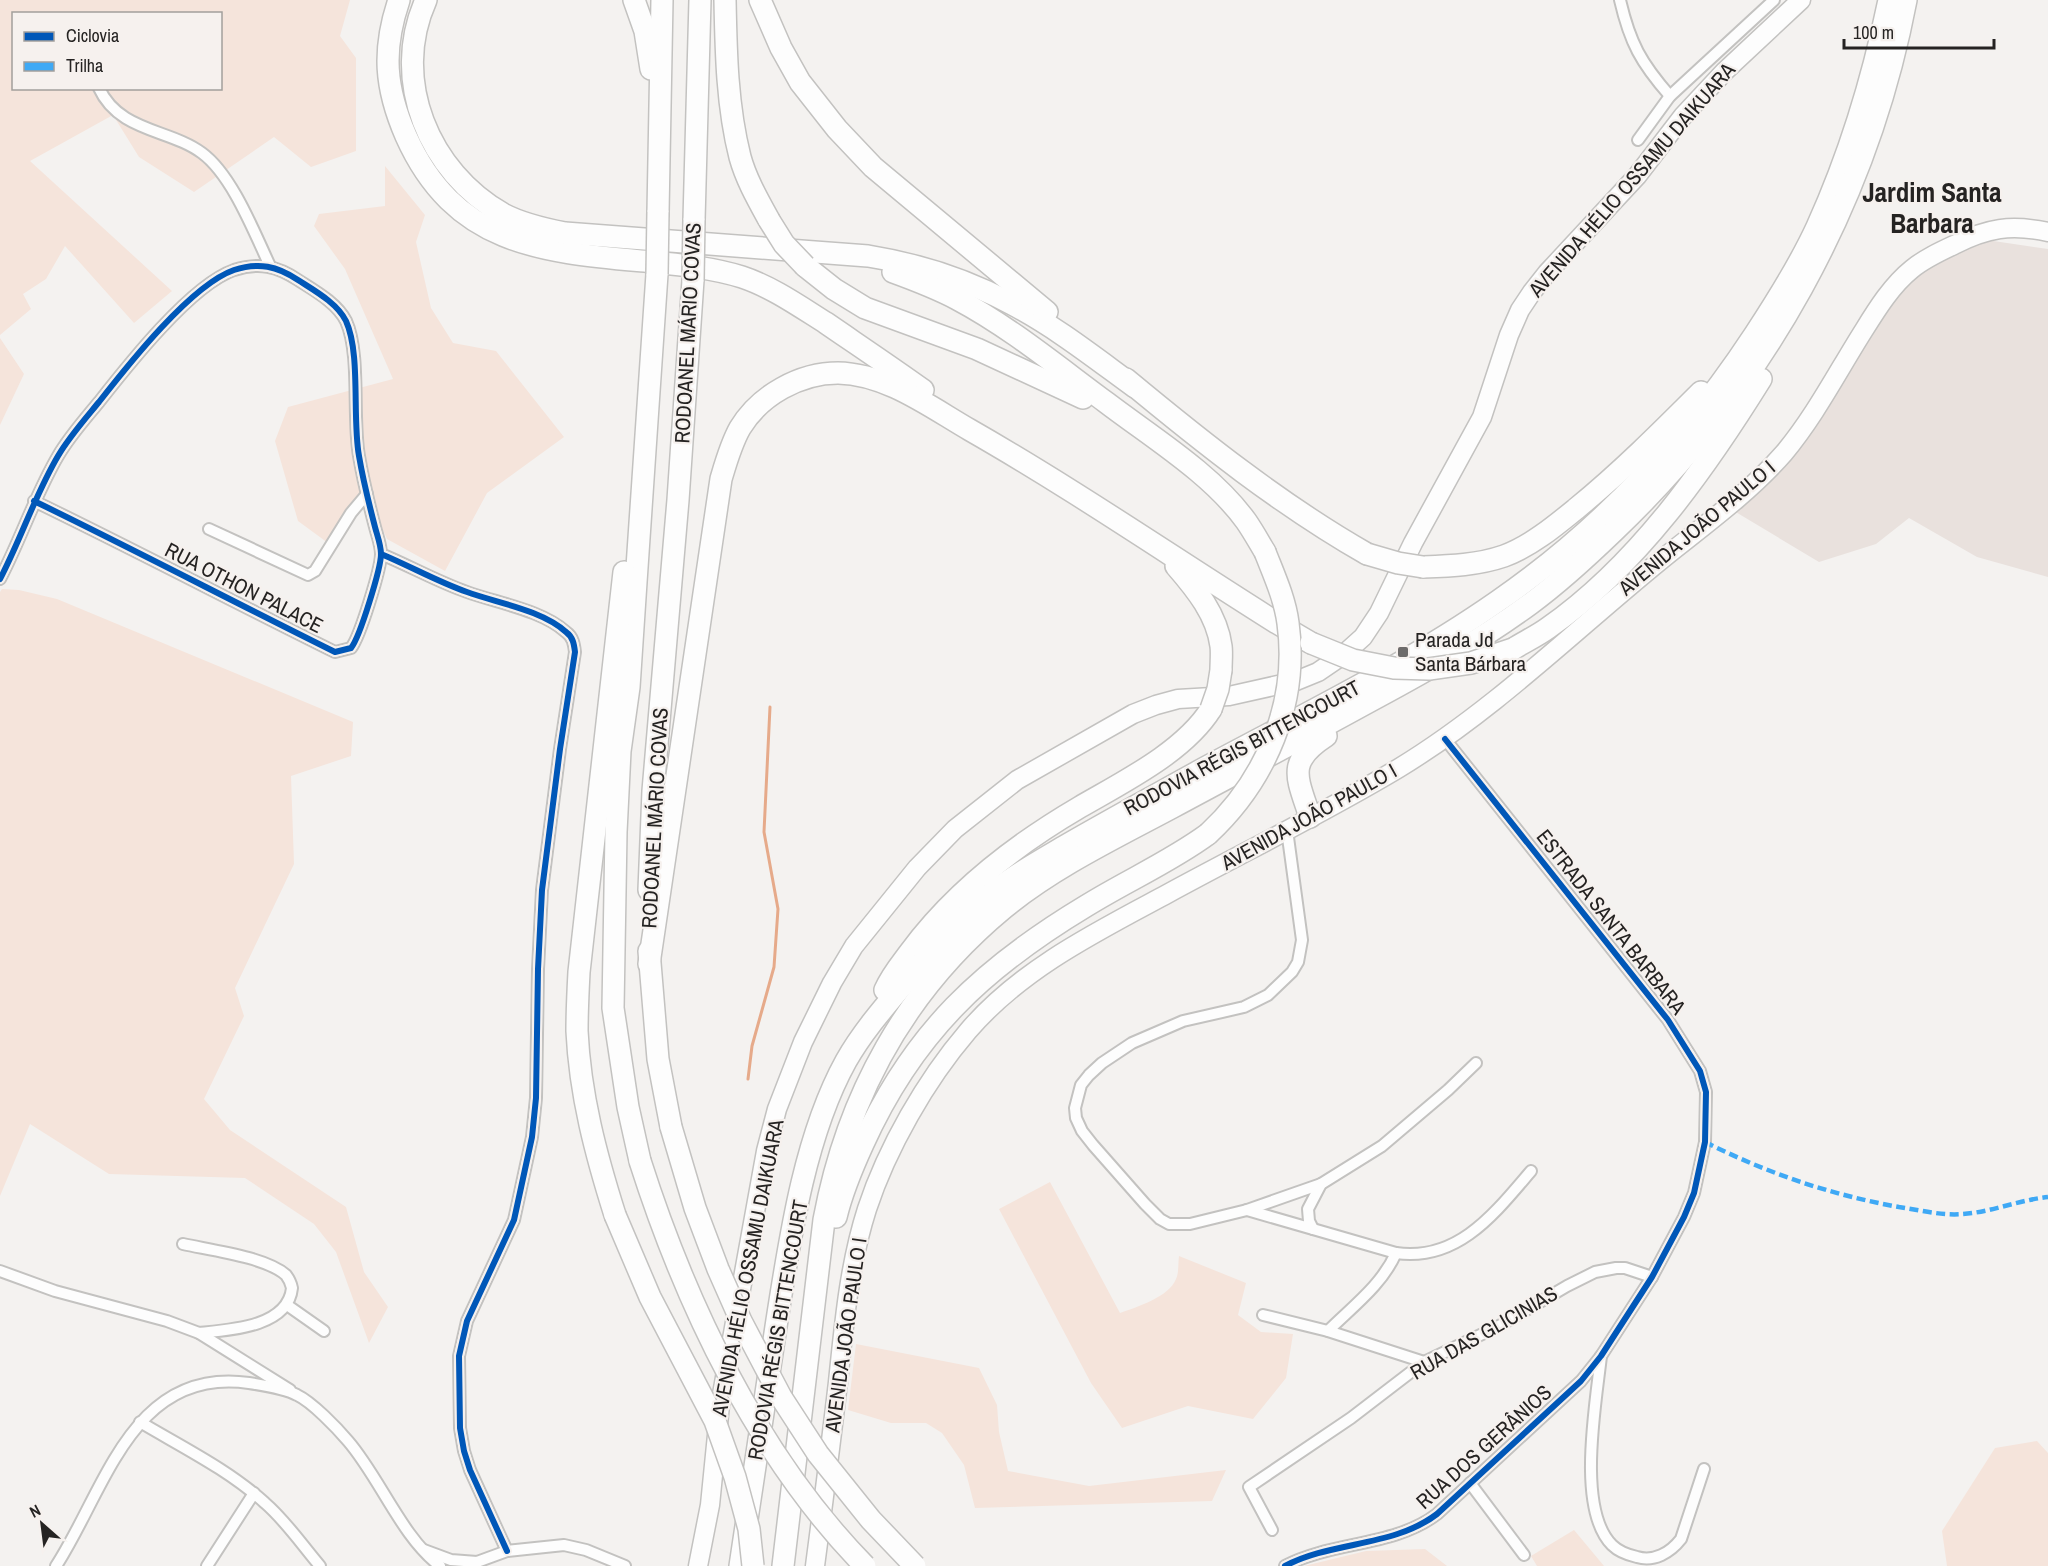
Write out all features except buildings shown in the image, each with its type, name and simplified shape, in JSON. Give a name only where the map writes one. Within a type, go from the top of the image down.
[{"type":"highway","points":[[399,0],[390,35],[388,57],[388,84],[392,100],[409,143],[428,174],[455,206],[476,222],[499,235],[532,246],[569,254],[695,266],[743,277],[759,284],[799,305],[1016,456],[1258,612],[1311,643],[1353,660],[1394,668],[1430,669],[1471,663],[1513,649],[1548,628],[1610,575],[1645,539],[1707,462],[1783,344],[1805,304],[1836,222]]},
{"type":"highway","points":[[426,0],[415,40],[413,66],[417,104],[435,150],[447,168],[484,202],[504,215],[532,226],[565,233],[737,246],[810,260],[858,262],[931,286],[958,300],[1037,351],[1195,470],[1224,496],[1246,521],[1265,552],[1278,585],[1288,621],[1291,664],[1285,708],[1274,742],[1258,771],[1235,805],[1208,834],[1189,848],[1088,904],[1042,933],[1001,963],[947,1013],[906,1065],[884,1100],[869,1131],[838,1209],[816,1293]]},
{"type":"highway","points":[[634,0],[645,31],[650,56],[659,163]]},
{"type":"highway","name":"RODOANEL MÁRIO COVAS","points":[[662,0],[657,274],[616,832],[614,1008],[619,1054],[640,1161],[659,1221],[707,1330],[772,1449],[845,1546],[865,1566]]},
{"type":"highway","name":"RODOANEL MÁRIO COVAS","points":[[700,0],[693,280],[679,489],[653,791],[649,964],[658,1059],[671,1127],[695,1208],[741,1321],[782,1397],[818,1454],[870,1520],[915,1566]]},
{"type":"highway","points":[[725,0],[726,38],[735,130],[741,158],[748,178],[784,244],[810,260],[834,289],[865,308],[977,349],[1050,381],[1134,424]]},
{"type":"highway","points":[[760,0],[781,48],[800,82],[831,122],[873,167],[1135,387],[1287,504],[1325,530],[1368,554],[1398,563],[1423,567],[1480,563],[1506,555],[1534,540],[1560,522],[1601,488],[1704,389],[1785,289]]},
{"type":"highway","name":"RODOVIA RÉGIS BITTENCOURT","points":[[740,1566],[791,1231],[818,1125],[844,1064],[866,1028],[939,943],[971,911],[1006,882],[1115,817],[1421,651],[1534,576],[1633,489],[1686,431],[1730,373],[1785,289],[1817,227],[1849,148],[1869,87],[1889,0]]},
{"type":"highway","name":"RODOVIA RÉGIS BITTENCOURT","points":[[783,1566],[824,1220],[831,1180],[856,1105],[875,1066],[893,1035],[928,985],[962,947],[1005,907],[1087,853],[1416,676],[1476,641],[1531,604],[1578,566],[1667,478],[1716,419],[1771,342],[1811,275],[1836,222],[1886,89],[1906,0]]},
{"type":"highway","points":[[810,260],[868,256],[900,261],[978,287],[1013,304],[1044,323],[1135,387]]},
{"type":"highway","points":[[649,964],[694,672],[712,525],[729,450],[740,427],[778,390],[799,380],[839,373],[882,382],[912,396],[1016,456]]},
{"type":"highway","points":[[646,420],[618,614],[579,972],[577,1031],[583,1092],[595,1151],[615,1215],[650,1297],[715,1421],[735,1477],[749,1529],[753,1566]]},
{"type":"highway","points":[[866,1028],[889,981],[918,941],[964,891],[1004,857],[1051,825],[1184,742],[1203,722],[1211,709],[1218,689],[1221,670],[1221,645],[1214,621],[1200,596],[1160,548]]},
{"type":"highway","points":[[1310,817],[1299,784],[1297,768],[1305,753],[1317,742],[1416,676]]},
{"type":"main road","name":"AVENIDA HÉLIO OSSAMU DAIKUARA","points":[[698,1566],[710,1505],[720,1405],[766,1151],[777,1109],[803,1042],[832,983],[854,946],[916,868],[954,829],[1017,780],[1133,714],[1178,699],[1228,696],[1296,681],[1318,672],[1335,661],[1363,637],[1379,613],[1413,543],[1482,417],[1509,335],[1520,310],[1532,292],[1637,176],[1683,116],[1725,71],[1802,0]]},
{"type":"main road","name":"AVENIDA JOÃO PAULO I","points":[[815,1566],[846,1309],[866,1211],[891,1149],[938,1071],[967,1032],[1001,997],[1035,970],[1121,919],[1395,770],[1445,739],[1518,681],[1721,511],[1773,464],[1806,423],[1870,320],[1889,294],[1912,270],[1950,247],[1989,230],[2025,228],[2048,232]]},
{"type":"street","points":[[1620,0],[1625,25],[1634,47],[1644,65],[1670,96]]},
{"type":"street","points":[[1638,140],[1670,96],[1774,0]]},
{"type":"street","points":[[1712,57],[1725,71]]},
{"type":"street","points":[[100,90],[109,103],[135,124],[202,152],[213,163],[248,218],[270,266]]},
{"type":"street","points":[[0,579],[34,501],[59,455],[73,434],[162,327],[197,294],[223,275],[246,267],[270,266],[294,278],[332,304],[345,320],[349,330],[353,355],[354,420],[358,454],[381,554],[465,591],[524,610],[556,624],[568,633],[574,644],[542,890],[536,1098],[532,1137],[514,1220],[467,1321],[459,1356],[459,1428],[464,1451],[507,1551]]},
{"type":"street","points":[[209,529],[308,574],[315,571],[351,513],[367,494]]},
{"type":"street","name":"RUA OTHON PALACE","points":[[34,501],[126,545],[335,652],[351,648],[359,636],[381,554]]},
{"type":"street","name":"ESTRADA SANTA BARBARA","points":[[1445,739],[1668,1020],[1700,1071],[1704,1082],[1707,1107],[1705,1142],[1700,1170],[1684,1217],[1652,1277]]},
{"type":"street","points":[[1287,830],[1302,940],[1298,962],[1292,972],[1268,995],[1244,1007],[1183,1021],[1132,1043],[1102,1063],[1081,1085],[1075,1108],[1076,1118],[1088,1138],[1160,1219],[1169,1224],[1190,1224],[1247,1210],[1321,1184],[1382,1146],[1449,1090],[1476,1063]]},
{"type":"street","points":[[1247,1210],[1396,1253],[1417,1255],[1431,1253],[1458,1242],[1476,1230],[1531,1171]]},
{"type":"street","points":[[1313,1229],[1309,1221],[1308,1209],[1321,1184]]},
{"type":"street","points":[[183,1244],[247,1258],[285,1275],[292,1288],[287,1305],[265,1321],[249,1326],[199,1333]]},
{"type":"street","points":[[1328,1331],[1381,1279],[1396,1253]]},
{"type":"street","name":"RUA DAS GLICINIAS","points":[[1272,1530],[1249,1487],[1352,1418],[1424,1362],[1479,1336],[1595,1272],[1625,1268],[1652,1277]]},
{"type":"street","points":[[0,1271],[55,1291],[133,1311],[199,1333],[298,1395],[328,1420],[349,1442],[422,1549],[440,1566]]},
{"type":"street","name":"RUA DOS GERÂNIOS","points":[[1285,1566],[1312,1555],[1413,1528],[1437,1514],[1581,1381],[1601,1356],[1652,1277]]},
{"type":"street","points":[[287,1305],[324,1331]]},
{"type":"street","points":[[1263,1315],[1328,1331],[1424,1362]]},
{"type":"street","points":[[1601,1356],[1592,1446],[1591,1493],[1599,1524],[1612,1545],[1629,1555],[1641,1558],[1653,1558],[1667,1553],[1681,1539],[1704,1469]]},
{"type":"street","points":[[56,1566],[118,1450],[140,1422],[176,1395],[197,1385],[231,1380],[298,1395]]},
{"type":"street","points":[[140,1422],[224,1472],[254,1493],[279,1517],[317,1565]]},
{"type":"street","points":[[1470,1483],[1524,1555]]},
{"type":"street","points":[[207,1566],[254,1493]]},
{"type":"street","points":[[422,1549],[451,1560],[477,1562],[507,1551],[564,1545],[586,1550],[626,1566]]},
{"type":"shaded area","points":[[0,0],[350,0],[340,36],[356,58],[356,151],[311,167],[274,137],[194,192],[139,157],[113,115],[30,161],[172,291],[134,323],[65,246],[46,279],[23,294],[31,309],[0,335]]},
{"type":"shaded area","points":[[385,166],[425,215],[416,242],[431,308],[453,343],[496,351],[564,437],[487,493],[445,571],[387,539],[369,499],[328,543],[298,521],[275,441],[288,407],[393,379],[345,269],[314,226],[319,214],[385,206]]},
{"type":"shaded area","points":[[1980,239],[2048,249],[2048,577],[1977,557],[1909,518],[1876,544],[1819,562],[1734,511],[1894,289]]},
{"type":"shaded area","points":[[0,338],[24,374],[0,425]]},
{"type":"shaded area","points":[[2,589],[19,590],[57,599],[353,722],[351,756],[291,776],[294,864],[235,988],[244,1016],[204,1099],[230,1130],[346,1207],[364,1272],[388,1307],[369,1343],[336,1252],[314,1224],[245,1178],[109,1174],[30,1124],[0,1196],[0,592]]},
{"type":"shaded area","points":[[1050,1182],[1120,1313],[1152,1301],[1167,1291],[1177,1277],[1179,1256],[1246,1283],[1238,1315],[1261,1332],[1293,1334],[1286,1378],[1253,1419],[1188,1406],[1122,1428],[1091,1383],[999,1209]]},
{"type":"shaded area","points":[[856,1344],[979,1368],[997,1405],[999,1432],[1008,1471],[1089,1486],[1226,1470],[1212,1501],[975,1508],[964,1465],[942,1433],[926,1423],[891,1423],[848,1410]]},
{"type":"shaded area","points":[[2037,1441],[2048,1453],[2048,1566],[1947,1566],[1942,1531],[1995,1448]]},
{"type":"shaded area","points":[[1574,1530],[1604,1566],[1537,1566],[1531,1556]]},
{"type":"shaded area","points":[[1425,1549],[1447,1566],[1304,1566],[1366,1551]]},
{"type":"waterway","points":[[748,1079],[752,1046],[774,967],[778,909],[764,832],[770,707]]},
{"type":"marked path","points":[[1705,1142],[1752,1164],[1800,1182],[1874,1202],[1931,1212],[1974,1213],[2048,1197]]},
{"type":"cycle path","points":[[0,579],[22,533],[28,517],[35,502],[42,486],[67,442],[161,328],[217,278],[234,270],[252,266],[275,269],[290,275],[318,293],[331,303],[346,321],[351,335],[355,368],[359,456],[381,554],[369,602],[351,648],[335,652],[109,538],[72,520],[34,501]]},
{"type":"cycle path","points":[[381,554],[456,588],[545,618],[568,634],[573,641],[575,652],[542,890],[536,1098],[532,1137],[514,1220],[467,1321],[459,1356],[460,1428],[464,1451],[470,1470],[507,1551]]},
{"type":"cycle path","points":[[1285,1566],[1303,1558],[1402,1533],[1420,1525],[1437,1514],[1581,1381],[1601,1356],[1652,1277],[1684,1217],[1694,1193],[1705,1142],[1706,1092],[1700,1071],[1668,1020],[1445,739]]},
{"type":"place","name":"Parada Jd Santa Bárbara","points":[[1403,652]]},
{"type":"district","name":"Jardim Santa Barbara","points":[[1932,208]]}]
